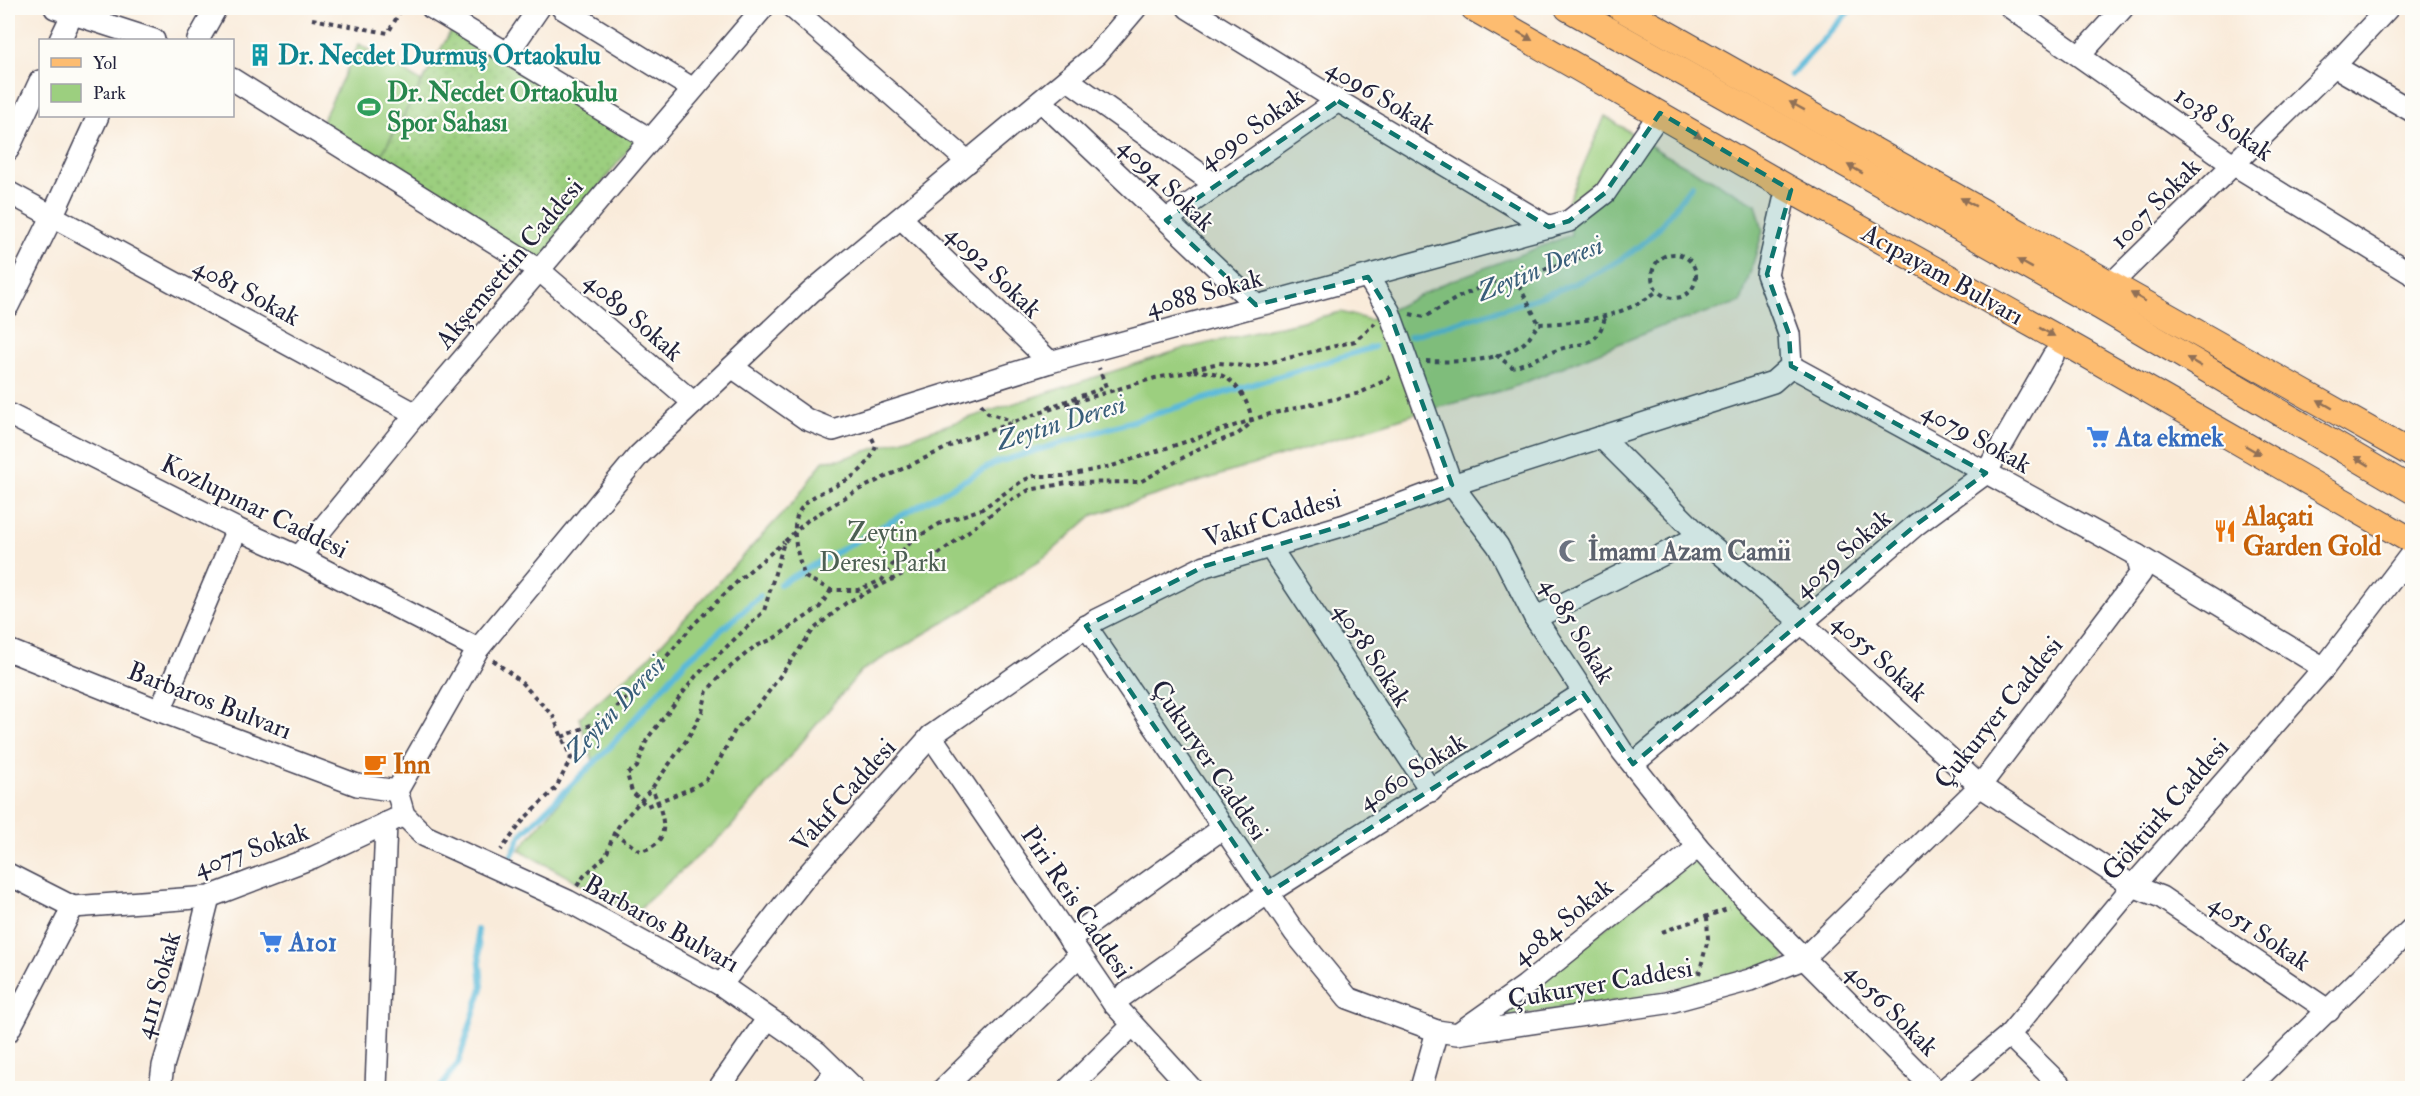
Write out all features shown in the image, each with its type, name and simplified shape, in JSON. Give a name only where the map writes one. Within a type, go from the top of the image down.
[{"type":"main road","name":"Acıpayam Bulvarı","points":[[1474,8],[2412,541]]},
{"type":"main road","name":"Acıpayam Bulvarı","points":[[1568,8],[2102,307],[2412,490]]},
{"type":"main road","points":[[1621,8],[2412,454]]},
{"type":"street","points":[[199,39],[216,8]]},
{"type":"street","points":[[432,8],[650,139]]},
{"type":"street","points":[[508,53],[539,8]]},
{"type":"street","points":[[561,8],[693,89]]},
{"type":"street","name":"Akşemsettin Caddesi","points":[[299,556],[416,414],[763,8]]},
{"type":"street","points":[[793,8],[968,162]]},
{"type":"street","points":[[376,1089],[397,790],[478,649],[639,455],[811,292],[1097,54],[1136,8]]},
{"type":"street","name":"4096 Sokak","points":[[1188,8],[1549,227]]},
{"type":"street","name":"1038 Sokak","points":[[2011,8],[2232,164],[2412,274]]},
{"type":"street","points":[[2080,55],[2123,8]]},
{"type":"street","name":"1007 Sokak","points":[[2112,283],[2334,66],[2388,8]]},
{"type":"street","points":[[60,39],[64,11],[140,38]]},
{"type":"street","points":[[2334,66],[2412,111]]},
{"type":"street","points":[[1067,79],[1216,186]]},
{"type":"street","name":"4089 Sokak","points":[[234,80],[539,270],[694,403]]},
{"type":"street","points":[[8,150],[39,83]]},
{"type":"street","name":"4094 Sokak","points":[[1041,101],[1256,305]]},
{"type":"street","name":"4090 Sokak","points":[[1166,220],[1338,101]]},
{"type":"street","name":"4088 Sokak","points":[[732,367],[806,419],[833,430],[1050,362],[1569,221],[1605,193],[1660,113]]},
{"type":"street","points":[[8,306],[98,117]]},
{"type":"street","points":[[1791,190],[1784,200],[1767,274],[1789,334],[1791,366]]},
{"type":"street","name":"4081 Sokak","points":[[8,192],[416,414]]},
{"type":"street","name":"4092 Sokak","points":[[901,218],[1050,362]]},
{"type":"street","name":"4085 Sokak","points":[[1368,277],[1389,311],[1452,485],[1498,546],[1535,618],[1583,693],[1622,751],[1698,847],[1808,963]]},
{"type":"street","name":"4059 Sokak","points":[[1633,764],[1917,524],[1986,473],[2053,356]]},
{"type":"street","name":"Vakıf Caddesi","points":[[721,985],[803,880],[931,736],[1086,626],[1204,566],[1345,525],[1452,485],[1773,382],[1791,366]]},
{"type":"street","name":"4079 Sokak","points":[[1791,366],[1986,473],[2139,564],[2324,668]]},
{"type":"street","name":"Kozlupınar Caddesi","points":[[8,414],[237,529],[299,556],[478,649]]},
{"type":"street","name":"4055 Sokak","points":[[1601,437],[1700,536],[1802,623],[1980,786],[2133,886]]},
{"type":"street","points":[[160,711],[237,529]]},
{"type":"street","points":[[1535,618],[1700,536]]},
{"type":"street","name":"4058 Sokak","points":[[1270,547],[1431,791]]},
{"type":"street","name":"Göktürk Caddesi","points":[[1945,1088],[2009,1035],[2133,886],[2324,668],[2412,553]]},
{"type":"street","name":"Çukuryer Caddesi","points":[[1086,626],[1295,933],[1348,998],[1447,1032],[1666,1002],[1808,963],[1980,786],[2139,564]]},
{"type":"street","name":"Barbaros Bulvarı","points":[[8,650],[160,711],[357,784],[397,790]]},
{"type":"street","name":"4060 Sokak","points":[[1113,1004],[1268,893],[1583,693]]},
{"type":"street","name":"Piri Reis Caddesi","points":[[931,736],[1113,1004],[1191,1089]]},
{"type":"street","name":"Barbaros Bulvarı","points":[[395,819],[425,836],[568,901],[721,985],[817,1052],[854,1089]]},
{"type":"street","name":"4077 Sokak","points":[[73,907],[209,897],[314,857],[395,819]]},
{"type":"street","points":[[944,1089],[1074,947],[1223,828]]},
{"type":"street","name":"4084 Sokak","points":[[1447,1032],[1525,986],[1698,847]]},
{"type":"street","points":[[8,874],[73,907],[8,1032]]},
{"type":"street","name":"4051 Sokak","points":[[2133,886],[2161,897],[2329,1011]]},
{"type":"street","name":"4111 Sokak","points":[[160,1089],[163,1066],[186,989],[209,897]]},
{"type":"street","points":[[2248,1089],[2412,928]]},
{"type":"street","name":"4056 Sokak","points":[[1808,963],[1945,1088]]},
{"type":"street","points":[[719,1089],[768,1018]]},
{"type":"street","points":[[1069,1089],[1133,1025]]},
{"type":"street","points":[[1420,1089],[1447,1032]]},
{"type":"street","points":[[2009,1035],[2063,1089]]},
{"type":"street","points":[[822,1089],[836,1071]]},
{"type":"path","points":[[312,19],[388,33],[402,8]]},
{"type":"path","points":[[1142,381],[1220,363],[1252,367],[1355,341],[1389,311],[1424,317],[1490,283],[1515,278],[1581,258],[1601,245]]},
{"type":"path","points":[[1676,253],[1692,261],[1697,277],[1695,286],[1689,293],[1673,298],[1657,291],[1652,274],[1659,259],[1676,253]]},
{"type":"path","points":[[1515,278],[1539,324]]},
{"type":"path","points":[[1539,324],[1573,323],[1626,309],[1646,300],[1657,291]]},
{"type":"path","points":[[1496,355],[1512,367],[1559,349],[1583,345],[1593,340],[1603,328],[1606,314]]},
{"type":"path","points":[[864,420],[876,446],[871,461],[856,475],[808,499],[799,510],[796,531],[799,558],[806,577],[821,587],[831,590],[858,590],[882,580],[901,552],[914,539],[941,523],[982,509],[1022,481],[1034,476],[1064,476],[1112,466],[1270,414],[1360,393],[1388,379],[1406,361],[1469,362],[1496,355],[1524,343],[1539,324]]},
{"type":"path","points":[[1030,416],[1155,378],[1194,371],[1222,375],[1234,384],[1251,412],[1252,420]]},
{"type":"path","points":[[562,737],[605,719],[657,668],[694,624],[741,578],[808,520],[856,491],[963,440],[1106,387]]},
{"type":"path","points":[[969,388],[988,413],[1011,422],[1020,420]]},
{"type":"path","points":[[784,542],[764,611],[696,676],[646,739],[637,767],[627,774],[632,792],[647,807],[706,780],[735,730],[762,701],[814,629],[846,603],[932,559],[1003,505],[1029,490],[1067,483],[1140,482],[1200,448],[1238,434],[1252,420]]},
{"type":"path","points":[[568,901],[584,876],[606,856],[614,833],[652,788],[688,738],[702,712],[707,691],[754,646],[773,639],[803,621],[819,608],[831,590]]},
{"type":"path","points":[[478,649],[519,680],[553,716],[571,758],[556,788],[526,817],[491,866]]},
{"type":"path","points":[[614,833],[640,851],[652,849],[662,837],[664,817],[652,788]]},
{"type":"path","points":[[1662,932],[1748,902]]},
{"type":"path","points":[[1691,997],[1708,939],[1707,916]]},
{"type":"highlighted area","points":[[1338,101],[1549,227],[1569,221],[1605,193],[1660,113],[1791,190],[1767,274],[1789,334],[1791,366],[1986,473],[1917,524],[1633,764],[1583,693],[1268,893],[1086,626],[1205,566],[1345,525],[1452,485],[1389,311],[1368,277],[1256,305],[1166,220]]},
{"type":"green space","points":[[452,29],[636,140],[539,263],[377,163]]},
{"type":"green space","name":"Dr. Necdet Ortaokulu Spor Sahası","points":[[359,44],[422,82],[377,163],[317,132]]},
{"type":"green space","name":"Zeytin Deresi Parkı","points":[[1605,116],[1662,153],[1756,204],[1763,231],[1741,302],[1660,327],[1511,388],[1418,413],[1093,515],[1049,554],[965,610],[861,671],[731,827],[634,913],[519,850],[593,761],[579,718],[648,658],[796,499],[824,460],[842,459],[1179,350],[1341,312],[1370,320],[1443,284],[1571,235],[1568,201]]},
{"type":"green space","points":[[1699,856],[1783,949],[1786,957],[1780,962],[1631,999],[1487,1019]]},
{"type":"waterway","name":"Zeytin Deresi","points":[[1791,75],[1852,8]]},
{"type":"waterway","name":"Zeytin Deresi","points":[[1410,336],[1536,298],[1598,272],[1649,238],[1692,185]]},
{"type":"waterway","name":"Zeytin Deresi","points":[[780,584],[995,463],[1374,347]]},
{"type":"waterway","name":"Zeytin Deresi","points":[[511,857],[521,835],[608,749],[686,661],[760,596]]},
{"type":"waterway","name":"Zeytin Deresi","points":[[440,1088],[458,1063],[482,988],[477,930]]},
{"type":"place","name":"Dr. Necdet Durmuş Ortaokulu","points":[[260,55]]},
{"type":"place","name":"Dr. Necdet Ortaokulu Spor Sahası","points":[[369,107]]},
{"type":"place","name":"Ata ekmek","points":[[2098,437]]},
{"type":"place","name":"Alaçati Garden Gold","points":[[2225,531]]},
{"type":"place","name":"İmamı Azam Camii","points":[[1570,551]]},
{"type":"place","name":"Inn","points":[[375,764]]},
{"type":"place","name":"A101","points":[[271,942]]}]
